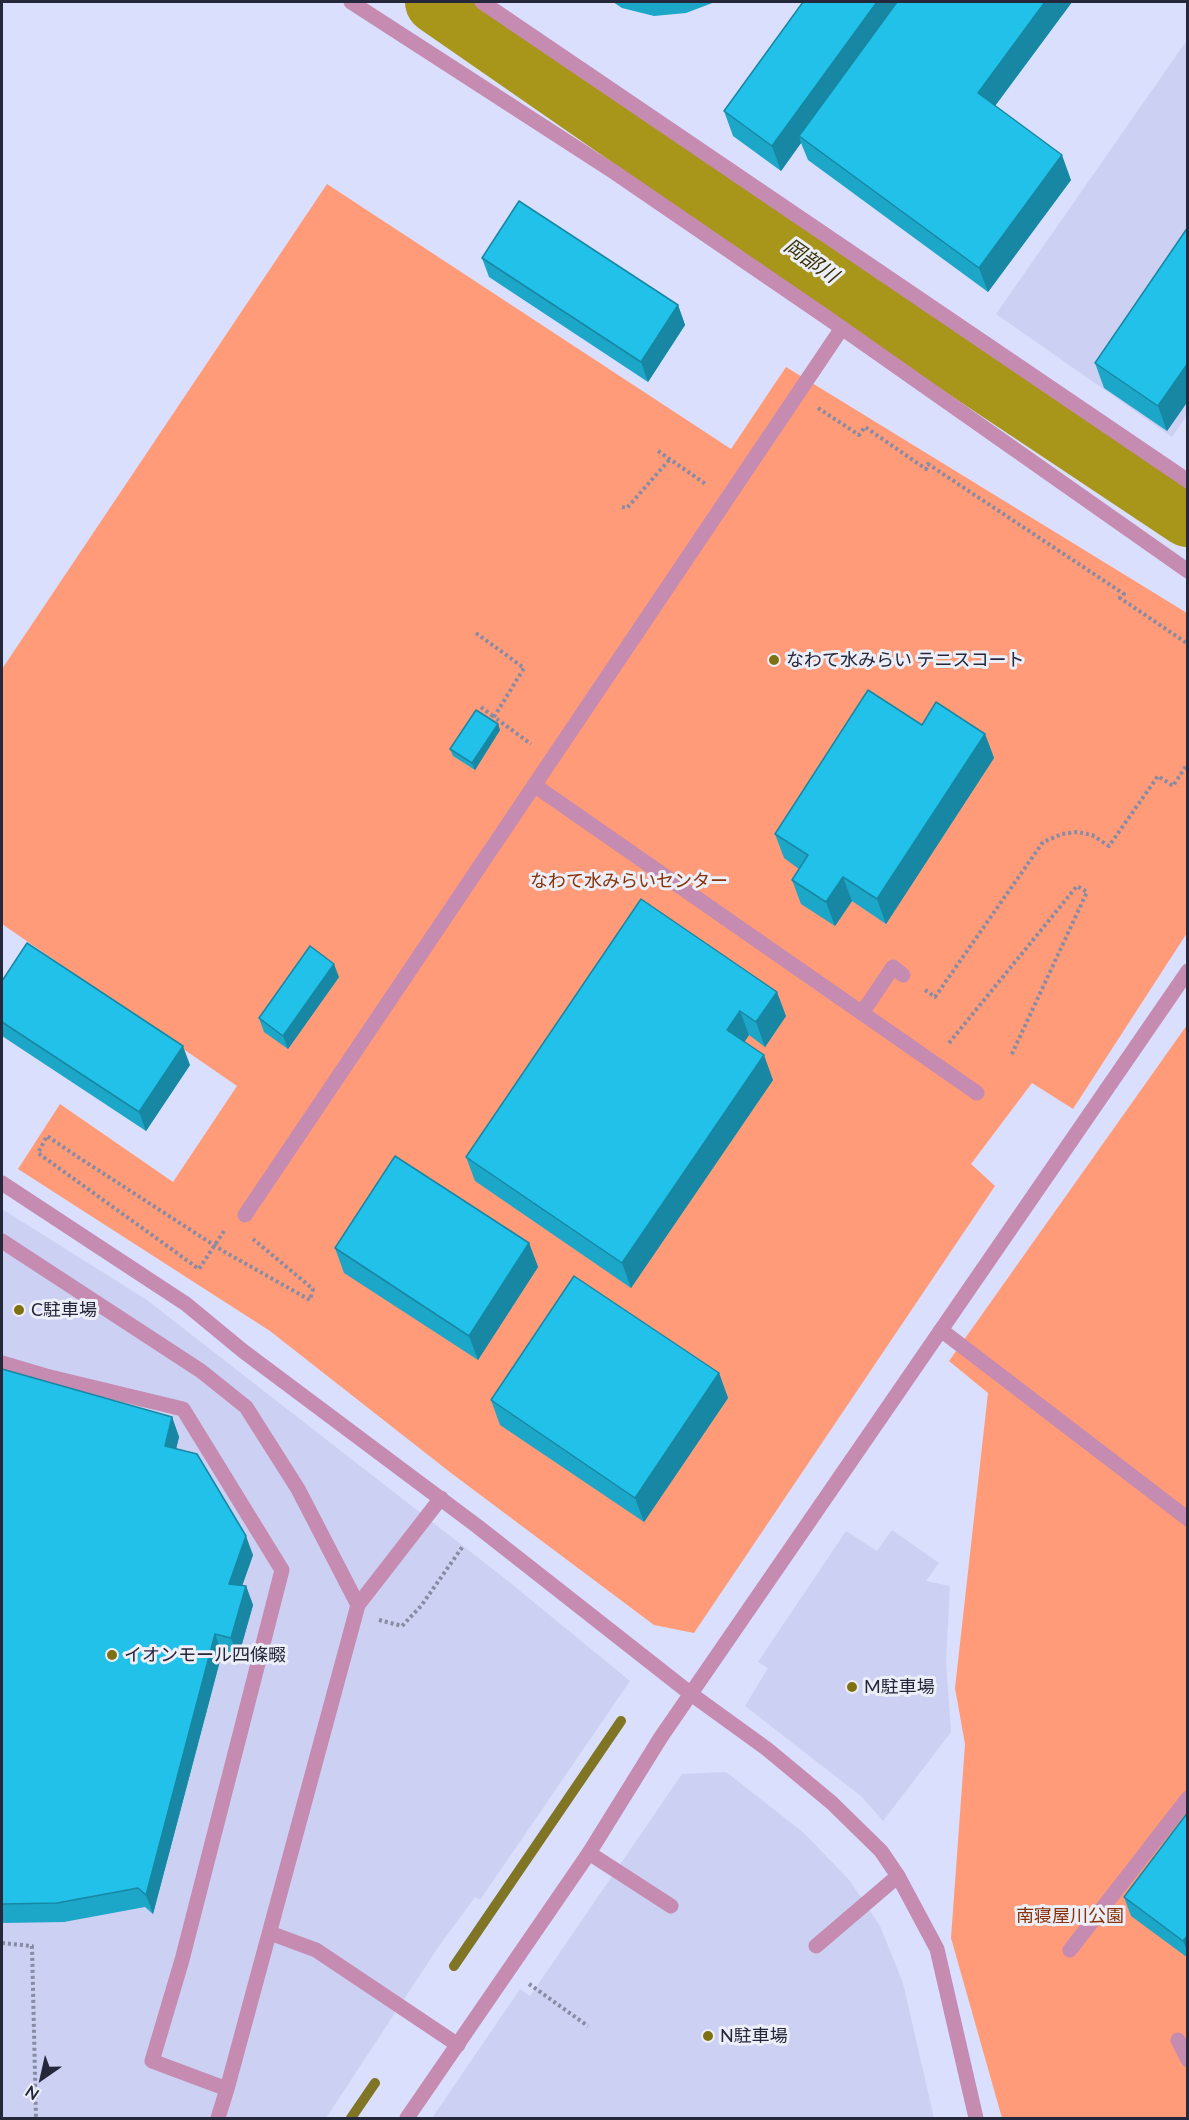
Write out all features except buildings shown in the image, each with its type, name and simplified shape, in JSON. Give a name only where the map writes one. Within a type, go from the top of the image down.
[{"type":"street","points":[[351,2],[614,172],[842,328],[1188,571]]},
{"type":"street","points":[[482,2],[1188,481]]},
{"type":"street","points":[[241,1220],[842,328]]},
{"type":"street","points":[[534,785],[976,1093]]},
{"type":"street","points":[[862,1013],[893,968],[903,975]]},
{"type":"street","points":[[407,2118],[589,1853],[691,1694],[1188,971]]},
{"type":"street","points":[[2,1183],[186,1304],[243,1351],[441,1498],[691,1694],[767,1749],[832,1803],[881,1851],[898,1876],[937,1948],[976,2118]]},
{"type":"street","points":[[2,1241],[201,1371],[246,1407],[298,1489],[356,1609]]},
{"type":"street","points":[[940,1330],[1188,1519]]},
{"type":"street","points":[[2,1363],[183,1409],[282,1570],[182,1960],[152,2061],[227,2089]]},
{"type":"street","points":[[218,2118],[356,1609],[441,1498]]},
{"type":"street","points":[[1070,1950],[1188,1798]]},
{"type":"street","points":[[589,1853],[671,1906]]},
{"type":"street","points":[[816,1946],[898,1876]]},
{"type":"street","points":[[270,1933],[316,1950],[458,2045]]},
{"type":"street","points":[[1178,2040],[1188,2060]]},
{"type":"path","points":[[797,394],[859,435],[865,427],[926,469],[928,464],[1124,594],[1120,598],[1188,644]]},
{"type":"path","points":[[658,451],[708,485]]},
{"type":"path","points":[[622,507],[627,508],[670,459]]},
{"type":"path","points":[[476,633],[524,668],[494,717]]},
{"type":"path","points":[[481,707],[532,744]]},
{"type":"path","points":[[903,975],[935,997],[1043,842],[1062,834],[1077,832],[1092,835],[1109,846],[1158,776],[1173,786],[1188,763]]},
{"type":"path","points":[[947,1045],[1077,886],[1087,892],[1011,1056]]},
{"type":"path","points":[[241,1220],[231,1220],[218,1240],[212,1250],[199,1269],[38,1153],[47,1136],[203,1239],[213,1245],[223,1251],[310,1300],[313,1289],[241,1220]]},
{"type":"path","points":[[356,1609],[402,1626],[421,1606],[477,1526]]},
{"type":"path","points":[[2,1943],[32,1946],[36,2118]]},
{"type":"path","points":[[509,1970],[588,2026]]},
{"type":"shaded area","points":[[1187,40],[1188,414],[1172,437],[996,314]]},
{"type":"shaded area","name":"イオンモール四條畷","points":[[2,1209],[147,1300],[508,1581],[630,1681],[480,1900],[475,1897],[437,1949],[326,2118],[2,2118]]},
{"type":"shaded area","name":"M駐車場","points":[[892,1530],[939,1563],[926,1581],[950,1586],[946,1661],[951,1732],[883,1821],[862,1797],[745,1706],[768,1668],[758,1662],[846,1531],[877,1551]]},
{"type":"shaded area","name":"N駐車場","points":[[726,1772],[804,1833],[850,1881],[880,1926],[903,1983],[934,2118],[432,2118],[520,1989],[530,1996],[682,1774]]},
{"type":"green space","name":"なわて水みらいセンター","points":[[327,184],[731,449],[786,367],[1187,613],[1187,933],[1073,1109],[1032,1083],[971,1164],[995,1186],[694,1633],[654,1625],[451,1473],[270,1331],[18,1169],[60,1104],[173,1182],[237,1086],[2,924],[2,669]]},
{"type":"green space","name":"南寝屋川公園","points":[[1187,1025],[1187,2118],[1002,2118],[951,1938],[965,1744],[955,1688],[988,1393],[949,1361]]},
{"type":"waterway","name":"岡部川","points":[[437,2],[916,334],[1188,515]]},
{"type":"waterway","points":[[454,1966],[621,1721]]},
{"type":"waterway","points":[[351,2118],[375,2083]]},
{"type":"place","name":"なわて水みらい テニスコート","points":[[774,660]]},
{"type":"place","name":"C駐車場","points":[[19,1310]]},
{"type":"place","name":"イオンモール四條畷","points":[[112,1655]]},
{"type":"place","name":"M駐車場","points":[[852,1687]]},
{"type":"place","name":"N駐車場","points":[[708,2036]]}]
